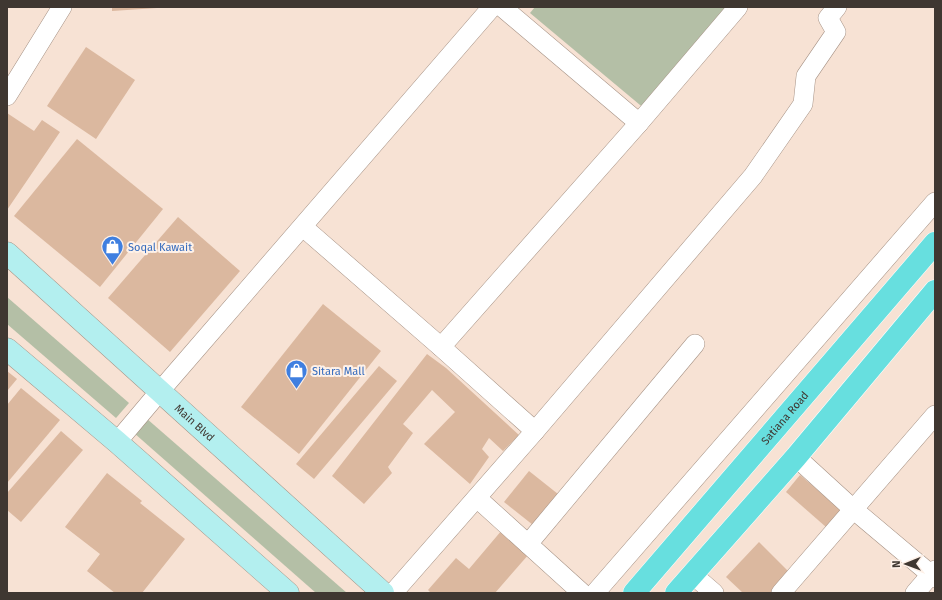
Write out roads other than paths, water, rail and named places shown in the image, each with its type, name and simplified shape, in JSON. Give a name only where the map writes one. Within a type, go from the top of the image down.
[{"type":"main road","name":"Satiana Road","points":[[634,593],[935,243]]},
{"type":"main road","name":"Main Blvd","points":[[7,253],[383,593]]},
{"type":"main road","points":[[676,593],[796,457],[935,291]]},
{"type":"main road","points":[[7,349],[117,442],[288,593]]},
{"type":"street","points":[[7,96],[62,7]]},
{"type":"street","points":[[117,442],[492,7]]},
{"type":"street","points":[[502,7],[639,123]]},
{"type":"street","points":[[441,347],[639,123],[738,7]]},
{"type":"street","points":[[393,593],[536,431],[753,176],[803,104],[806,76],[836,32],[828,18],[837,7]]},
{"type":"street","points":[[595,593],[935,202]]},
{"type":"street","points":[[303,227],[536,431]]},
{"type":"street","points":[[528,544],[695,344]]},
{"type":"street","points":[[781,593],[935,415]]},
{"type":"street","points":[[796,457],[853,509],[934,574],[915,593]]},
{"type":"street","points":[[477,498],[582,593]]},
{"type":"street","points":[[692,574],[714,593]]},
{"type":"place","name":"Soqal Kawait","points":[[113,266]]},
{"type":"place","name":"Sitara Mall","points":[[296,390]]}]
